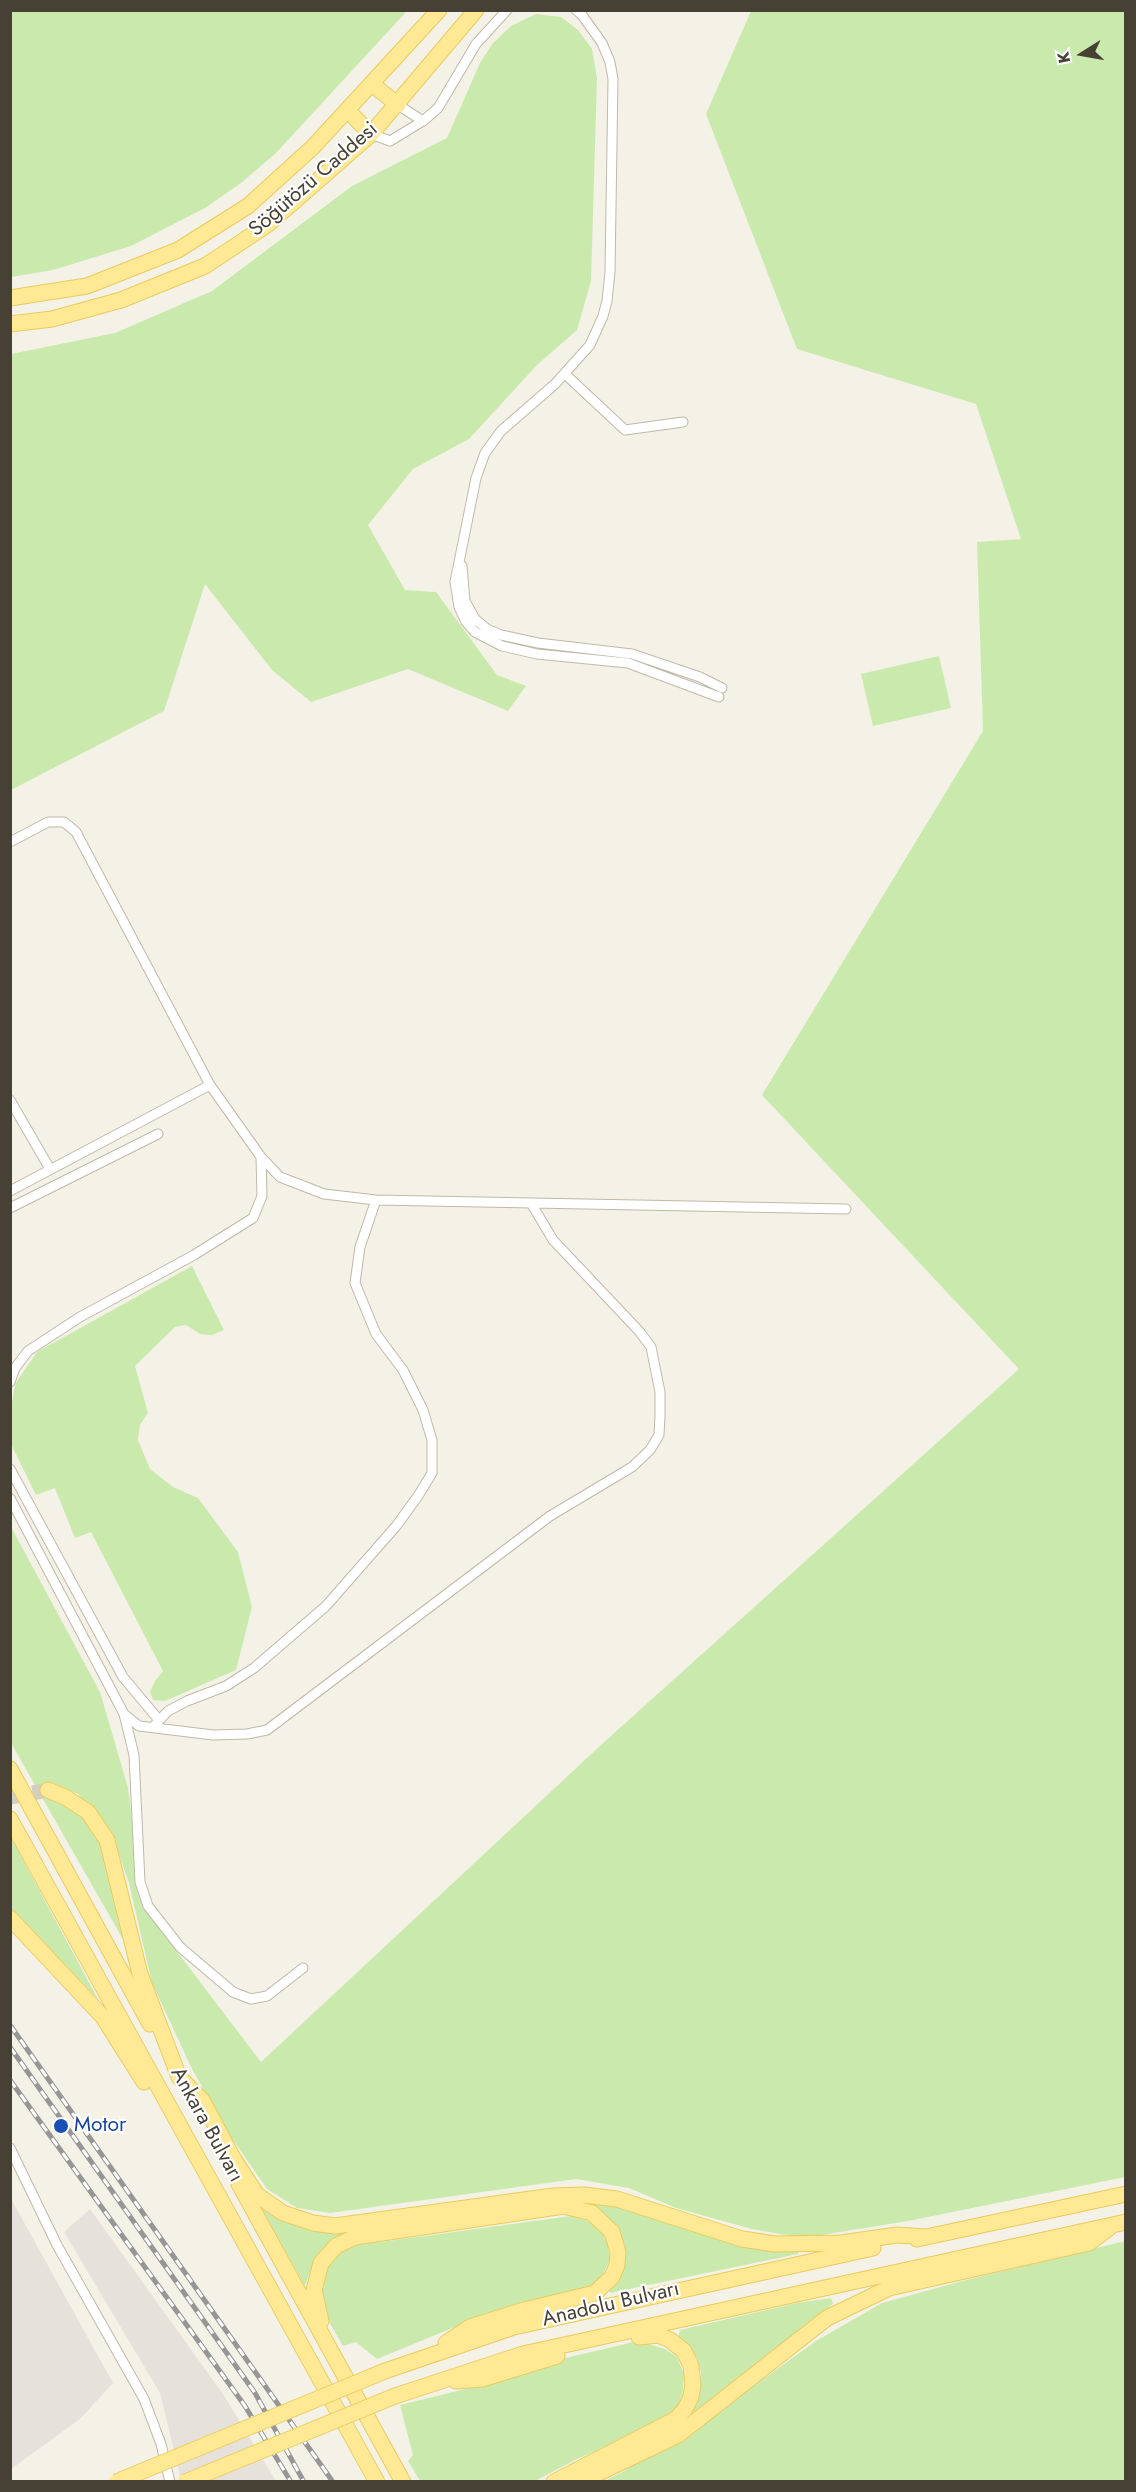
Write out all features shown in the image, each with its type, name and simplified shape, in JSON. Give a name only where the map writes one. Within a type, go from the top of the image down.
[{"type":"main road","name":"Söğütözü Caddesi","points":[[10,298],[87,286],[178,250],[248,206],[313,147],[439,10]]},
{"type":"main road","name":"Söğütözü Caddesi","points":[[10,324],[52,319],[121,300],[205,266],[267,225],[371,134],[398,105],[476,10]]},
{"type":"main road","points":[[372,84],[398,105]]},
{"type":"main road","points":[[348,111],[371,134]]},
{"type":"main road","name":"Ankara Bulvarı","points":[[10,1768],[403,2481]]},
{"type":"main road","points":[[48,1790],[71,1800],[88,1812],[108,1840],[140,1974],[179,2077],[202,2100],[257,2195],[283,2213],[313,2223],[335,2226],[553,2196],[584,2195],[617,2199],[742,2239],[775,2244],[802,2246],[897,2235],[926,2237]]},
{"type":"main road","name":"Ankara Bulvarı","points":[[10,1819],[377,2481]]},
{"type":"main road","points":[[10,1918],[113,2030],[181,2148],[215,2192]]},
{"type":"main road","name":"Anadolu Bulvarı","points":[[116,2481],[385,2371],[514,2327],[1125,2194]]},
{"type":"main road","points":[[327,2344],[315,2300],[316,2278],[321,2263],[328,2255],[336,2247],[355,2237],[564,2206],[592,2213],[612,2232],[618,2252],[617,2265],[612,2277],[595,2293],[524,2310],[470,2327],[425,2357]]},
{"type":"main road","points":[[580,2481],[678,2434],[827,2318],[879,2293],[901,2283],[1089,2243],[1120,2223]]},
{"type":"main road","name":"Anadolu Bulvarı","points":[[185,2481],[395,2396],[524,2354],[1120,2223]]},
{"type":"main road","points":[[429,2384],[482,2379],[539,2361],[652,2334],[670,2340],[684,2351],[691,2366],[693,2384],[691,2397],[685,2409],[676,2418],[554,2481]]},
{"type":"main road","points":[[392,2463],[410,2481]]},
{"type":"street","points":[[371,134],[390,141],[423,121],[438,108],[476,44],[507,10]]},
{"type":"street","points":[[576,10],[602,43],[610,62],[613,79],[610,272],[603,316],[590,345],[566,374],[501,431],[485,453],[476,478],[455,582],[459,607],[466,622],[486,640],[502,646],[537,654],[628,663],[720,692]]},
{"type":"street","points":[[398,105],[423,121]]},
{"type":"street","points":[[566,374],[625,430],[683,422]]},
{"type":"street","points":[[10,842],[48,822],[64,822],[76,832],[210,1085],[261,1157],[279,1177],[324,1194],[376,1200],[846,1209]]},
{"type":"street","points":[[10,1191],[210,1085]]},
{"type":"street","points":[[10,1100],[50,1169]]},
{"type":"street","points":[[10,1208],[158,1134]]},
{"type":"street","points":[[10,1382],[15,1368],[28,1351],[80,1317],[195,1255],[253,1218],[262,1196],[261,1157]]},
{"type":"street","points":[[156,1724],[168,1711],[226,1686],[254,1668],[326,1606],[397,1525],[432,1473],[432,1440],[423,1410],[403,1370],[376,1334],[355,1283],[360,1247],[376,1200]]},
{"type":"street","points":[[124,1714],[139,1726],[156,1724],[213,1735],[247,1734],[267,1730],[550,1516],[632,1467],[650,1450],[659,1435],[660,1408],[660,1392],[651,1347],[639,1330],[553,1240],[531,1203]]},
{"type":"street","points":[[10,1469],[123,1677],[156,1724]]},
{"type":"street","points":[[10,1498],[124,1714],[134,1755],[140,1882],[147,1906],[180,1947],[233,1992],[251,1999],[267,1996],[303,1968]]},
{"type":"street","points":[[10,2148],[57,2245],[144,2399],[161,2444],[170,2481]]},
{"type":"shaded area","points":[[10,2197],[113,2383],[80,2419],[11,2469]]},
{"type":"shaded area","points":[[90,2209],[223,2394],[276,2481],[180,2481],[160,2393],[64,2232]]},
{"type":"green space","points":[[10,11],[407,11],[276,153],[241,183],[205,208],[131,246],[53,270],[11,277]]},
{"type":"green space","points":[[751,11],[1125,11],[1125,2177],[908,2221],[803,2238],[752,2229],[676,2208],[629,2188],[576,2179],[330,2213],[297,2208],[267,2189],[229,2134],[192,2069],[152,1983],[129,1883],[112,1834],[78,1794],[47,1783],[48,1796],[78,1812],[94,1828],[104,1849],[129,1950],[11,1743],[10,1525],[100,1692],[128,1788],[143,1907],[261,2062],[602,1744],[1019,1369],[762,1095],[983,731],[977,542],[1021,539],[976,404],[797,349],[706,114]]},
{"type":"green space","points":[[536,14],[561,17],[578,30],[592,49],[597,78],[591,281],[577,330],[537,365],[469,439],[413,469],[368,525],[405,590],[436,592],[497,675],[526,686],[508,711],[408,669],[311,702],[272,670],[205,584],[164,711],[11,790],[11,354],[115,333],[212,291],[352,186],[447,138],[480,63],[493,43],[511,26]]},
{"type":"green space","points":[[939,656],[951,708],[873,726],[861,674]]},
{"type":"green space","points":[[192,1266],[224,1330],[212,1335],[200,1334],[186,1325],[175,1327],[135,1366],[148,1413],[140,1425],[138,1440],[150,1469],[173,1487],[198,1498],[238,1552],[252,1607],[236,1670],[165,1701],[153,1700],[150,1692],[163,1671],[91,1532],[75,1538],[55,1488],[36,1495],[11,1444],[11,1408],[15,1384],[37,1352]]},
{"type":"green space","points":[[10,1836],[98,1999],[11,1909]]},
{"type":"green space","points":[[592,2200],[620,2206],[738,2246],[798,2250],[798,2254],[610,2293],[610,2289],[619,2280],[622,2271],[619,2232],[602,2213],[577,2203]]},
{"type":"green space","points":[[262,2209],[306,2229],[328,2232],[358,2229],[329,2243],[322,2250],[314,2260],[305,2286]]},
{"type":"green space","points":[[571,2216],[593,2223],[601,2230],[608,2245],[610,2259],[603,2275],[596,2284],[586,2289],[533,2300],[484,2315],[377,2359],[356,2342],[343,2346],[325,2315],[321,2294],[322,2280],[330,2262],[336,2255],[347,2249],[359,2245]]},
{"type":"green space","points":[[1125,2241],[1125,2481],[603,2482],[723,2408],[816,2341],[882,2303]]},
{"type":"green space","points":[[831,2298],[833,2304],[693,2413],[700,2388],[701,2372],[698,2360],[690,2346],[678,2338],[680,2330],[797,2303]]},
{"type":"green space","points":[[638,2341],[665,2349],[677,2357],[684,2374],[683,2392],[678,2406],[668,2415],[634,2434],[577,2459],[535,2481],[420,2481],[408,2461],[413,2455],[400,2405],[486,2384],[557,2360]]},
{"type":"tunnel","points":[[10,1797],[48,1790]]},
{"type":"railway","points":[[10,2025],[333,2482]]},
{"type":"railway","points":[[10,2047],[255,2393],[304,2482]]},
{"type":"railway","points":[[10,2080],[245,2406],[291,2482]]},
{"type":"place","name":"Motor","points":[[61,2126]]}]
